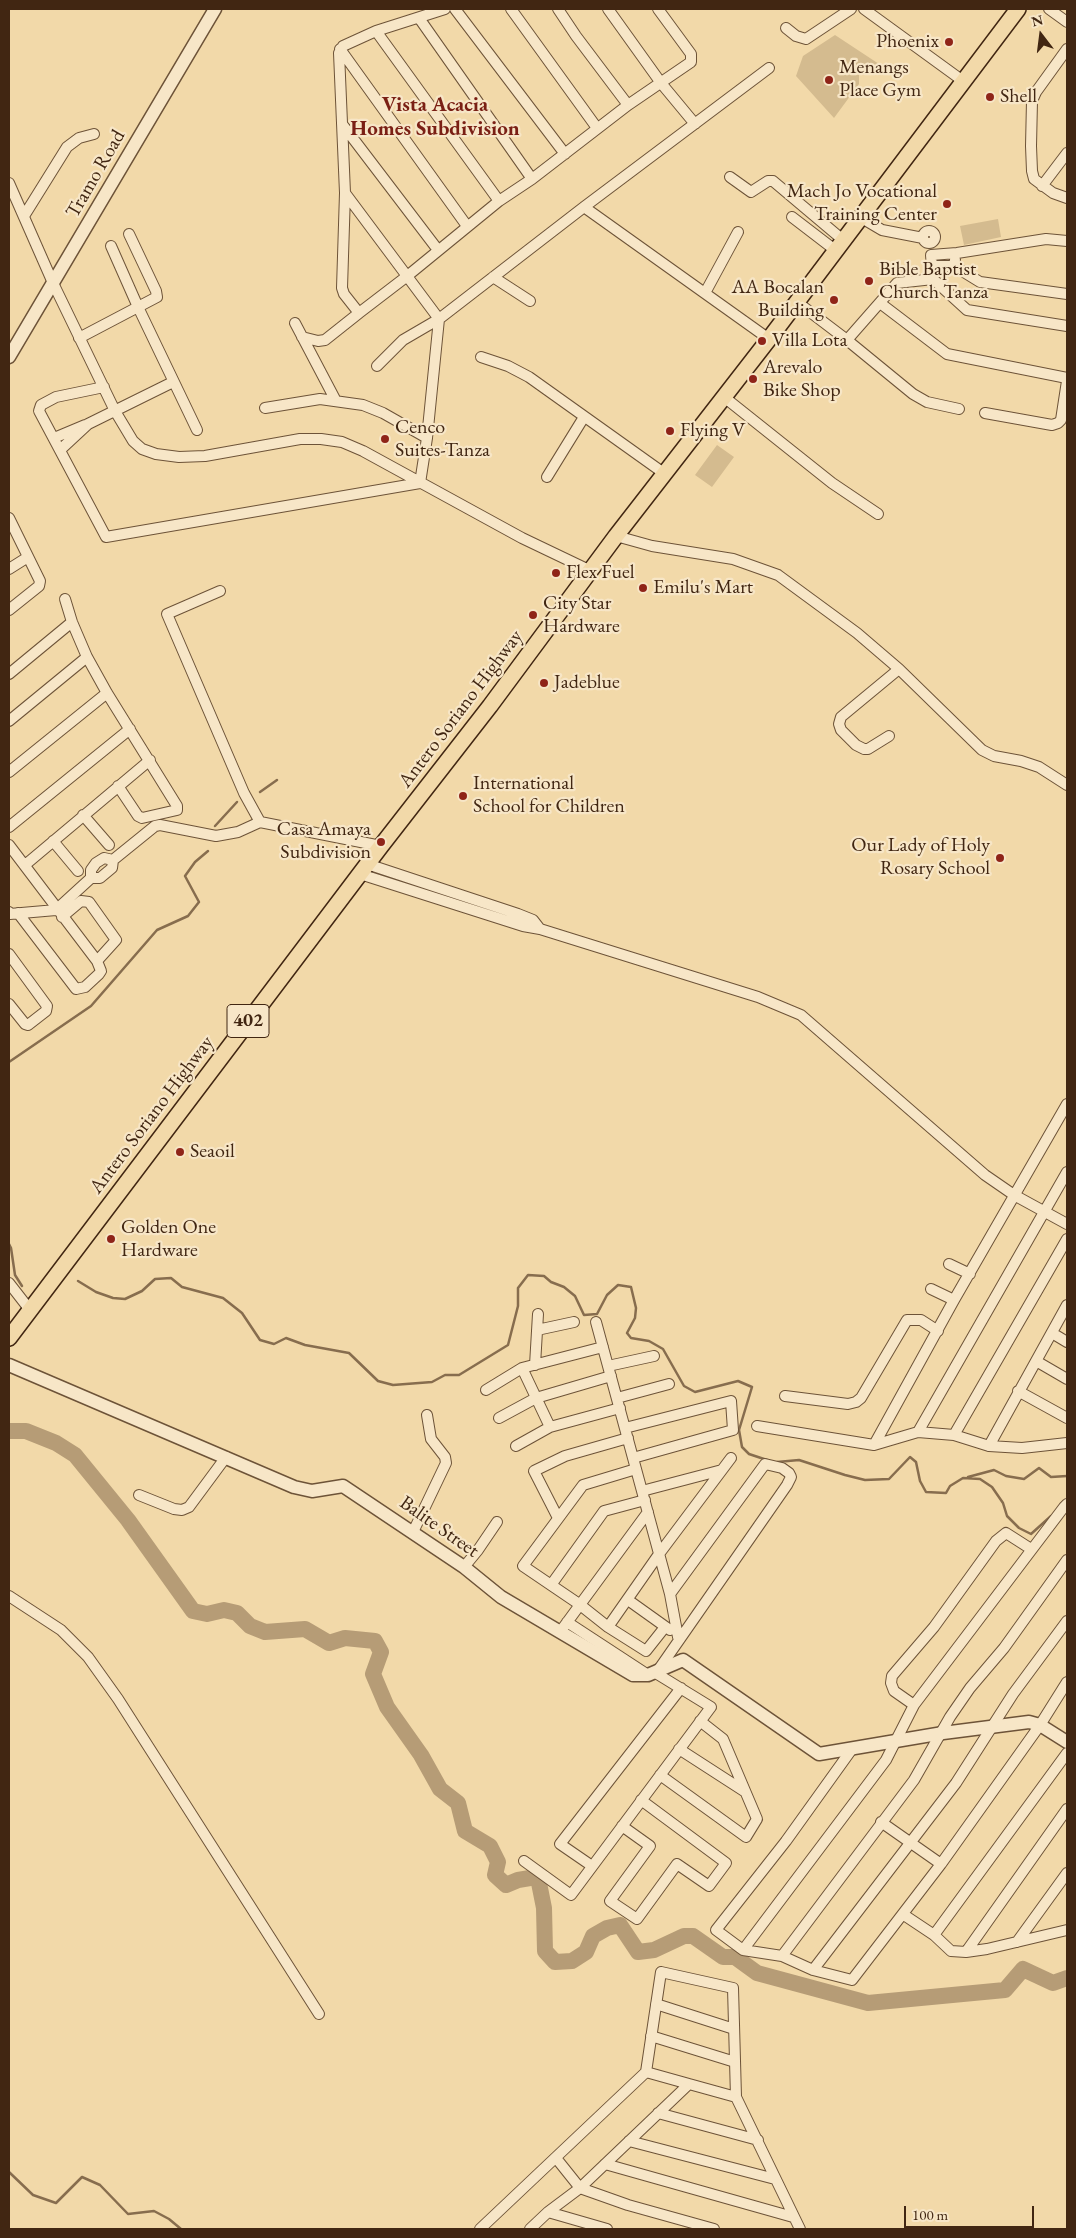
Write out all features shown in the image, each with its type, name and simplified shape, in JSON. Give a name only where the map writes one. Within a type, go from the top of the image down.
[{"type":"main road","name":"Antero Soriano Highway","points":[[9,1338],[363,869],[495,699],[616,536],[769,339],[1018,9]]},
{"type":"street","name":"Tramo Road","points":[[9,357],[215,9]]},
{"type":"street","points":[[340,49],[376,31],[445,9]]},
{"type":"street","points":[[455,9],[564,154]]},
{"type":"street","points":[[511,9],[597,128]]},
{"type":"street","points":[[558,9],[628,105]]},
{"type":"street","points":[[608,9],[661,83],[695,124]]},
{"type":"street","points":[[302,337],[318,341],[325,340],[499,201],[532,179],[628,105],[691,62],[692,58],[658,9]]},
{"type":"street","points":[[786,28],[796,36],[806,38],[851,9]]},
{"type":"street","points":[[864,9],[963,82]]},
{"type":"street","points":[[1049,9],[1067,22]]},
{"type":"street","points":[[419,18],[532,179]]},
{"type":"street","points":[[376,31],[499,201]]},
{"type":"street","points":[[340,49],[345,193],[342,288],[344,294],[358,313]]},
{"type":"street","points":[[340,49],[467,226]]},
{"type":"street","points":[[1067,49],[1036,92],[1032,101],[1032,171],[1034,179],[1042,186],[1067,198]]},
{"type":"street","points":[[378,366],[403,340],[439,319],[769,68]]},
{"type":"street","points":[[342,124],[438,250]]},
{"type":"street","points":[[24,216],[68,147],[79,138],[94,134]]},
{"type":"street","points":[[1042,186],[1067,153]]},
{"type":"street","points":[[730,177],[751,192],[768,180],[773,180],[839,245]]},
{"type":"street","points":[[9,183],[53,284],[115,411],[133,441],[142,449],[156,454],[179,457],[205,456],[300,439],[342,442],[364,451],[522,538],[590,571]]},
{"type":"street","points":[[345,193],[439,319],[427,438],[420,483]]},
{"type":"street","points":[[584,207],[769,339]]},
{"type":"street","points":[[792,217],[839,245]]},
{"type":"street","points":[[860,217],[882,230],[926,241],[931,255],[933,279],[967,310],[1067,326]]},
{"type":"street","points":[[705,293],[738,232]]},
{"type":"street","points":[[79,338],[154,299],[157,294],[129,234]]},
{"type":"street","points":[[931,255],[957,253],[1046,239],[1067,241]]},
{"type":"street","points":[[111,246],[197,430]]},
{"type":"street","points":[[954,266],[957,253]]},
{"type":"street","points":[[932,266],[954,266],[980,282],[1067,294]]},
{"type":"street","points":[[493,277],[530,301]]},
{"type":"street","points":[[847,340],[897,283],[933,279]]},
{"type":"street","points":[[797,302],[913,394],[928,402],[959,409]]},
{"type":"street","points":[[880,303],[947,354],[1067,379],[1061,420],[1058,423],[1052,425],[985,413]]},
{"type":"street","points":[[295,323],[336,401]]},
{"type":"street","points":[[481,357],[518,370],[665,474]]},
{"type":"street","points":[[54,438],[88,424],[173,382]]},
{"type":"street","points":[[104,387],[56,397],[41,405],[39,410],[106,537],[420,483]]},
{"type":"street","points":[[724,397],[832,484],[878,514]]},
{"type":"street","points":[[265,408],[302,400],[336,401],[363,405],[383,413],[427,438]]},
{"type":"street","points":[[547,477],[584,417]]},
{"type":"street","points":[[60,450],[88,424]]},
{"type":"street","points":[[9,518],[40,581],[39,586],[9,610]]},
{"type":"street","points":[[616,536],[652,546],[733,559],[778,575],[857,633],[899,669],[982,750],[994,756],[1021,761],[1039,767],[1067,785]]},
{"type":"street","points":[[9,569],[28,557]]},
{"type":"street","points":[[220,591],[167,614],[244,793],[260,822]]},
{"type":"street","points":[[65,599],[72,622],[87,657],[107,693],[150,760],[177,806],[177,810],[142,818],[138,816],[118,786]]},
{"type":"street","points":[[9,674],[72,622]]},
{"type":"street","points":[[9,722],[87,657]]},
{"type":"street","points":[[889,736],[868,748],[864,748],[856,745],[841,730],[839,724],[841,717],[899,669]]},
{"type":"street","points":[[9,772],[107,693]]},
{"type":"street","points":[[9,827],[130,729]]},
{"type":"street","points":[[25,865],[150,760]]},
{"type":"street","points":[[83,815],[109,846]]},
{"type":"street","points":[[59,913],[91,878],[91,870],[96,863],[104,858],[113,860],[157,825],[216,836],[238,832],[260,822],[381,846]]},
{"type":"street","points":[[53,841],[78,871]]},
{"type":"street","points":[[9,845],[59,913],[97,960],[101,971],[100,974],[85,987],[80,990],[76,989],[12,914]]},
{"type":"street","points":[[363,869],[518,914],[533,920],[540,929],[758,997],[801,1015],[985,1175],[1014,1195],[1067,1224]]},
{"type":"street","points":[[12,914],[59,913],[81,901],[89,902],[116,940],[97,960]]},
{"type":"street","points":[[9,954],[47,1006],[46,1011],[28,1025],[25,1024],[9,1004]]},
{"type":"street","points":[[874,1445],[954,1300],[1067,1104]]},
{"type":"street","points":[[918,1432],[1067,1172]]},
{"type":"street","points":[[954,1435],[1067,1239]]},
{"type":"street","points":[[949,1264],[970,1274]]},
{"type":"street","points":[[9,1283],[30,1310]]},
{"type":"street","points":[[931,1289],[954,1300]]},
{"type":"street","points":[[988,1446],[1067,1305]]},
{"type":"street","points":[[535,1365],[538,1314]]},
{"type":"street","points":[[785,1396],[848,1404],[856,1402],[861,1398],[907,1320],[921,1320],[938,1331]]},
{"type":"street","points":[[537,1330],[574,1322]]},
{"type":"street","points":[[596,1322],[680,1637]]},
{"type":"street","points":[[1052,1333],[1067,1342]]},
{"type":"street","points":[[486,1390],[522,1368],[603,1347]]},
{"type":"street","points":[[608,1366],[654,1356]]},
{"type":"street","points":[[1036,1361],[1067,1379]]},
{"type":"street","name":"Balite Street","points":[[9,1365],[305,1490],[343,1486],[464,1566],[502,1597],[564,1627],[632,1675],[654,1672]]},
{"type":"street","points":[[522,1368],[550,1427]]},
{"type":"street","points":[[499,1418],[536,1398],[611,1376]]},
{"type":"street","points":[[516,1446],[550,1427],[668,1384]]},
{"type":"street","points":[[1018,1391],[1067,1418]]},
{"type":"street","points":[[558,1518],[534,1471],[565,1456],[626,1433],[731,1401],[733,1430],[633,1458]]},
{"type":"street","points":[[413,1532],[446,1463],[445,1457],[431,1439],[427,1416]]},
{"type":"street","points":[[757,1426],[874,1445],[918,1432],[954,1435],[988,1446],[1022,1448],[1067,1443]]},
{"type":"street","points":[[139,1494],[174,1509],[182,1510],[189,1507],[226,1457]]},
{"type":"street","points":[[608,1628],[659,1554],[731,1458]]},
{"type":"street","points":[[654,1672],[787,1486],[791,1477],[789,1473],[782,1468],[765,1464],[670,1594]]},
{"type":"street","points":[[636,1469],[583,1484],[523,1566],[579,1604],[608,1628],[646,1651],[665,1627]]},
{"type":"street","points":[[551,1585],[604,1511],[643,1495],[722,1470]]},
{"type":"street","points":[[743,1950],[886,1760],[914,1706],[1067,1504]]},
{"type":"street","points":[[564,1627],[648,1512]]},
{"type":"street","points":[[464,1566],[478,1550],[497,1522]]},
{"type":"street","points":[[914,1706],[894,1691],[891,1683],[892,1676],[934,1627],[996,1541],[1006,1533],[1032,1549]]},
{"type":"street","points":[[782,1956],[914,1780],[943,1733],[950,1717],[970,1688],[1004,1648],[1067,1560]]},
{"type":"street","points":[[9,1596],[61,1630],[88,1657],[118,1699],[319,2014]]},
{"type":"street","points":[[628,1600],[680,1637]]},
{"type":"street","points":[[814,1970],[956,1783],[1013,1694],[1067,1621]]},
{"type":"street","points":[[654,1672],[683,1660],[819,1754],[895,1740],[1029,1722],[1040,1725],[1067,1742]]},
{"type":"street","points":[[524,1861],[571,1895],[710,1707],[654,1672]]},
{"type":"street","points":[[852,1749],[786,1840],[716,1930],[743,1950],[782,1956],[814,1970],[852,1980],[941,1864],[1040,1725],[1067,1682]]},
{"type":"street","points":[[592,1866],[560,1844],[681,1688]]},
{"type":"street","points":[[660,1775],[746,1838],[757,1819],[723,1739],[700,1721]]},
{"type":"street","points":[[679,1749],[744,1791]]},
{"type":"street","points":[[934,1935],[1067,1753]]},
{"type":"street","points":[[622,1826],[650,1846],[610,1901],[637,1919],[677,1864],[709,1886],[726,1863],[641,1800]]},
{"type":"street","points":[[966,1952],[1067,1809]]},
{"type":"street","points":[[881,1822],[941,1864]]},
{"type":"street","points":[[1017,1942],[1067,1873]]},
{"type":"street","points":[[904,1914],[934,1935],[952,1951],[966,1952],[1067,1930]]},
{"type":"street","points":[[480,2229],[646,2072],[661,1972],[734,1988],[736,2097],[800,2229]]},
{"type":"street","points":[[656,2004],[734,2029]]},
{"type":"street","points":[[652,2036],[735,2062]]},
{"type":"street","points":[[646,2072],[736,2097]]},
{"type":"street","points":[[530,2229],[548,2212],[580,2188],[689,2084]]},
{"type":"street","points":[[658,2114],[758,2140]]},
{"type":"street","points":[[629,2141],[775,2179]]},
{"type":"street","points":[[556,2158],[580,2188],[628,2206],[714,2229]]},
{"type":"street","points":[[605,2164],[793,2217]]},
{"type":"street","points":[[548,2212],[607,2229]]},
{"type":"shaded area","name":"Menangs Place Gym","points":[[835,35],[879,64],[859,71],[859,84],[834,118],[796,76],[803,56]]},
{"type":"shaded area","points":[[998,219],[1001,237],[964,245],[960,226]]},
{"type":"shaded area","points":[[717,445],[734,457],[712,487],[695,475]]},
{"type":"waterway","points":[[260,792],[277,780]]},
{"type":"waterway","points":[[215,826],[237,802]]},
{"type":"waterway","points":[[9,1062],[91,1006],[157,930],[188,916],[199,902],[185,876],[195,862],[208,851]]},
{"type":"waterway","points":[[9,1244],[15,1275],[22,1286]]},
{"type":"waterway","points":[[78,1281],[96,1292],[113,1298],[125,1299],[142,1291],[155,1279],[171,1278],[182,1287],[223,1298],[242,1313],[260,1340],[274,1344],[286,1338],[305,1345],[349,1353],[378,1381],[393,1385],[432,1382],[445,1375],[459,1375],[508,1345],[518,1306],[518,1288],[528,1275],[544,1276],[551,1282],[564,1287],[575,1296],[584,1315],[597,1314],[607,1295],[618,1285],[631,1287],[636,1308],[635,1318],[627,1333],[631,1338],[649,1341],[663,1349],[684,1386],[695,1392],[738,1381],[752,1387],[739,1430],[742,1447],[749,1454],[767,1460]]},
{"type":"waterway","points":[[9,1431],[26,1431],[56,1443],[75,1455],[128,1520],[193,1611],[207,1614],[224,1610],[237,1613],[250,1626],[265,1632],[305,1629],[329,1643],[345,1638],[375,1641],[381,1652],[373,1674],[387,1707],[421,1755],[440,1789],[458,1803],[465,1831],[490,1846],[498,1862],[495,1875],[506,1885],[518,1880],[536,1877],[544,1908],[545,1951],[555,1962],[572,1961],[586,1952],[593,1936],[607,1928],[620,1925],[638,1952],[654,1950],[684,1936],[693,1936],[723,1957],[735,1957],[757,1973],[868,2003],[1005,1990],[1023,1969],[1053,1983],[1067,1978]]},
{"type":"waterway","points":[[777,1462],[799,1460],[865,1480],[889,1479],[910,1457],[916,1462],[920,1481],[926,1492],[946,1493],[950,1486],[963,1478],[980,1479],[992,1487],[1003,1503],[1007,1516],[1019,1528],[1031,1534],[1051,1516]]},
{"type":"waterway","points":[[968,1477],[994,1470],[1006,1476],[1024,1479],[1039,1468],[1051,1477],[1067,1476]]},
{"type":"waterway","points":[[9,2172],[33,2195],[56,2203],[82,2177],[100,2185],[128,2214],[154,2211],[169,2219],[181,2229]]},
{"type":"place","name":"Phoenix","points":[[949,42]]},
{"type":"place","name":"Menangs Place Gym","points":[[829,80]]},
{"type":"place","name":"Shell","points":[[990,97]]},
{"type":"place","name":"Mach Jo Vocational Training Center","points":[[947,204]]},
{"type":"place","name":"Bible Baptist Church Tanza","points":[[869,281]]},
{"type":"place","name":"AA Bocalan Building","points":[[834,300]]},
{"type":"place","name":"Villa Lota","points":[[762,341]]},
{"type":"place","name":"Arevalo Bike Shop","points":[[753,379]]},
{"type":"place","name":"Flying V","points":[[670,431]]},
{"type":"place","name":"Cenco Suites-Tanza","points":[[385,439]]},
{"type":"place","name":"Flex Fuel","points":[[556,573]]},
{"type":"place","name":"Emilu's Mart","points":[[643,588]]},
{"type":"place","name":"City Star Hardware","points":[[533,615]]},
{"type":"place","name":"Jadeblue","points":[[544,683]]},
{"type":"place","name":"International School for Children","points":[[463,796]]},
{"type":"place","name":"Casa Amaya Subdivision","points":[[381,842]]},
{"type":"place","name":"Our Lady of Holy Rosary School","points":[[1000,858]]},
{"type":"place","name":"Seaoil","points":[[180,1152]]},
{"type":"place","name":"Golden One Hardware","points":[[111,1239]]},
{"type":"district","name":"Vista Acacia Homes Subdivision","points":[[435,117]]}]
